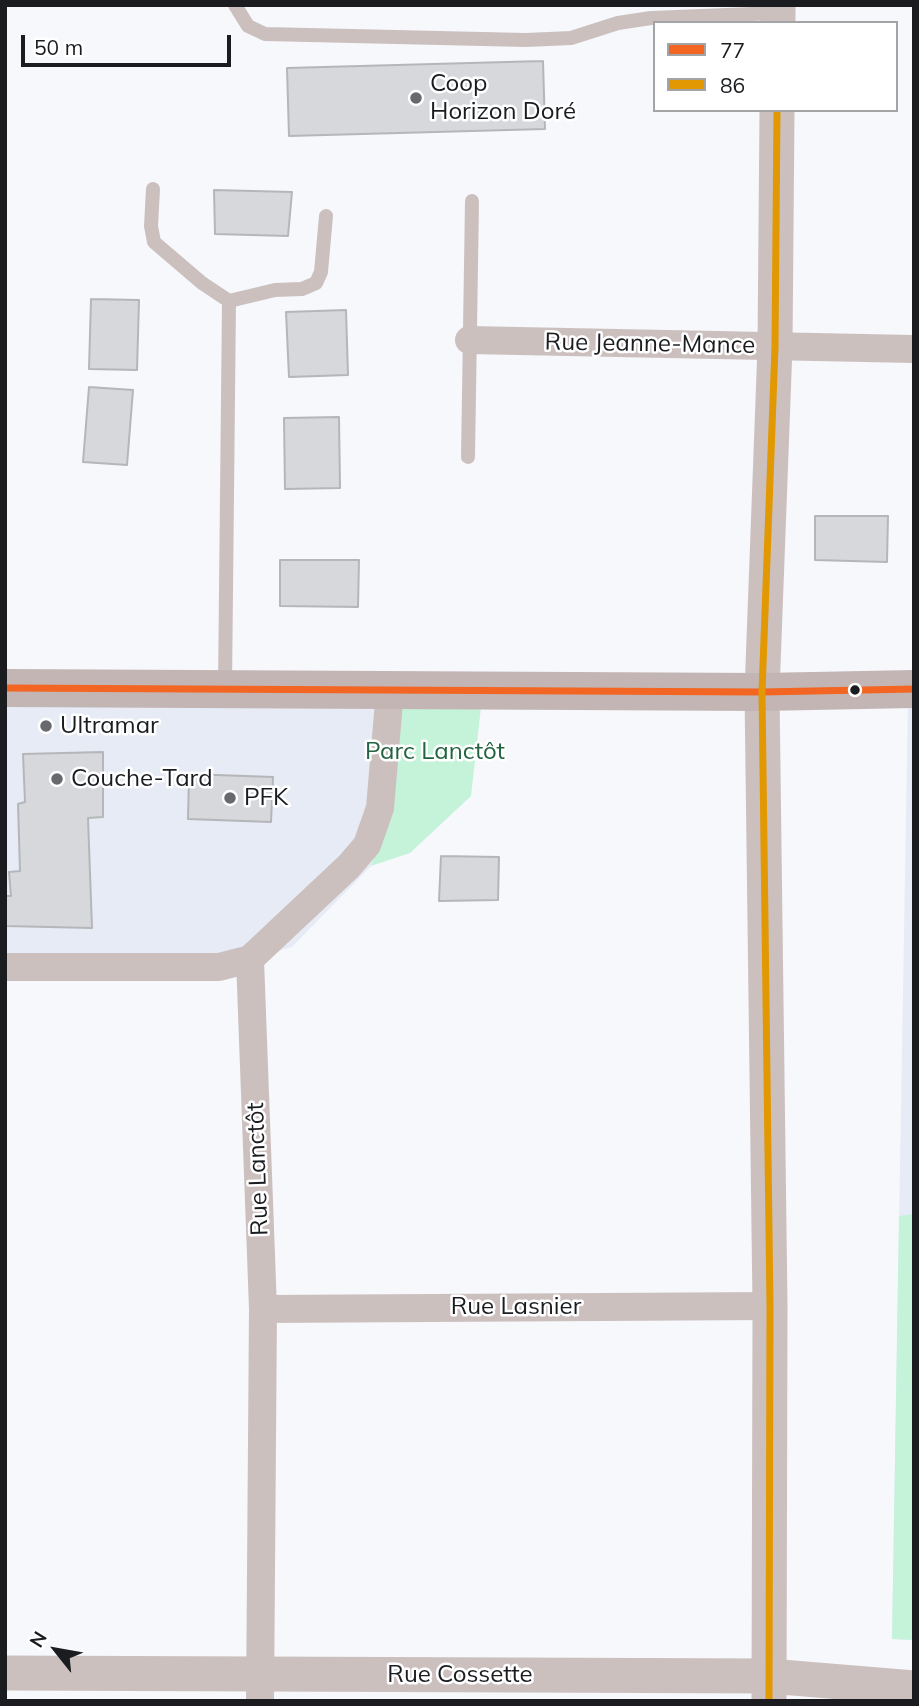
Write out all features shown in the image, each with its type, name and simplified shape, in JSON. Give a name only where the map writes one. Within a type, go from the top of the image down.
[{"type":"main road","points":[[5,688],[762,692],[914,689]]},
{"type":"street","points":[[769,1688],[770,1306],[762,692],[775,346],[777,112]]},
{"type":"street","name":"Rue Jeanne-Mance","points":[[470,340],[914,349]]},
{"type":"street","points":[[5,967],[219,967],[250,959],[349,866],[367,845],[380,808],[390,690]]},
{"type":"street","name":"Rue Lanctôt","points":[[250,959],[263,1309],[260,1687]]},
{"type":"street","name":"Rue Lasnier","points":[[263,1309],[770,1306]]},
{"type":"street","name":"Rue Cossette","points":[[5,1673],[260,1687],[914,1688]]},
{"type":"lane","points":[[235,5],[248,26],[265,34],[526,40],[571,38],[618,23],[651,18],[778,14]]},
{"type":"lane","points":[[153,189],[150,226],[154,242],[202,284],[229,301],[275,290],[302,289],[316,283],[321,272],[326,216]]},
{"type":"lane","points":[[468,457],[472,201]]},
{"type":"lane","points":[[225,689],[229,301]]},
{"type":"shaded area","points":[[908,698],[914,698],[914,1640],[892,1639]]},
{"type":"shaded area","points":[[5,706],[396,708],[391,808],[371,866],[292,947],[250,959],[5,967]]},
{"type":"green space","name":"Parc Lanctôt","points":[[481,707],[471,796],[410,853],[371,866],[391,808],[396,708]]},
{"type":"green space","points":[[914,1214],[914,1640],[892,1639],[899,1216]]},
{"type":"building","name":"Coop Horizon Doré","points":[[543,61],[545,129],[289,136],[287,68]]},
{"type":"building","points":[[214,190],[292,192],[288,236],[215,234]]},
{"type":"building","points":[[91,299],[139,300],[137,370],[89,369]]},
{"type":"building","points":[[346,310],[348,375],[289,377],[286,312]]},
{"type":"building","points":[[89,387],[133,390],[127,465],[83,462]]},
{"type":"building","points":[[339,417],[340,488],[285,489],[284,418]]},
{"type":"building","points":[[815,516],[888,516],[887,562],[815,560]]},
{"type":"building","points":[[280,560],[359,560],[358,607],[280,606]]},
{"type":"building","points":[[103,752],[103,817],[88,818],[92,928],[5,926],[5,896],[11,896],[9,872],[20,871],[18,804],[25,802],[23,754]]},
{"type":"building","name":"PFK","points":[[189,774],[273,777],[271,822],[188,819]]},
{"type":"building","points":[[441,856],[499,857],[498,900],[439,901]]},
{"type":"transit line","name":"86","points":[[769,1701],[770,1306],[762,692],[775,347],[777,112]]},
{"type":"transit line","name":"77","points":[[5,688],[762,692],[914,689]]},
{"type":"place","name":"Coop Horizon Doré","points":[[416,98]]},
{"type":"place","name":"Ultramar","points":[[46,726]]},
{"type":"place","name":"Couche-Tard","points":[[57,779]]},
{"type":"place","name":"PFK","points":[[230,798]]}]
